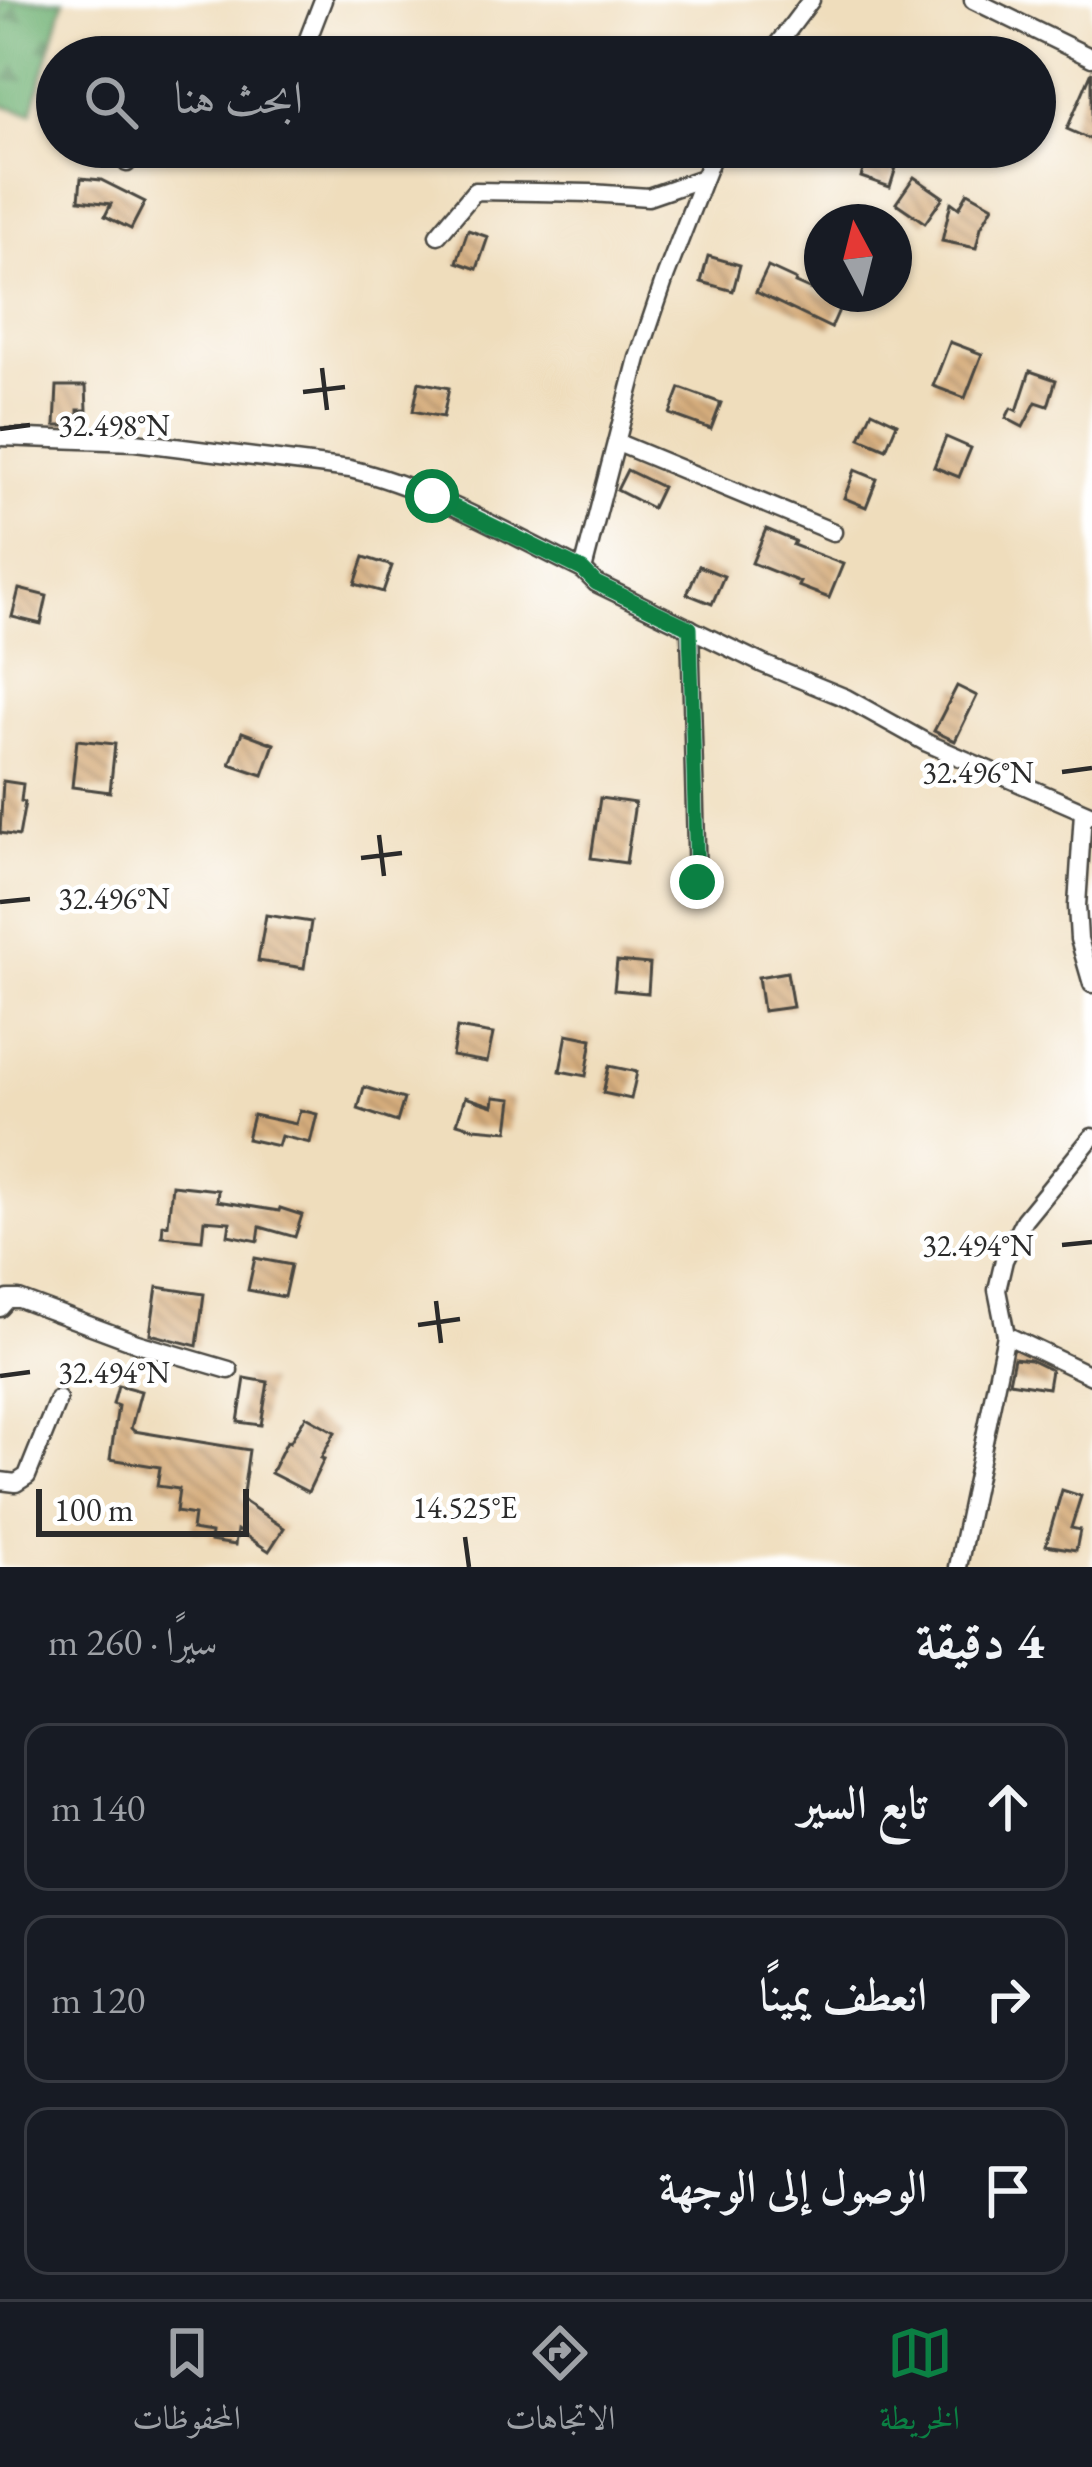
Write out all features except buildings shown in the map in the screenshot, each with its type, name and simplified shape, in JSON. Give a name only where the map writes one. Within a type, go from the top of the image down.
[{"type":"street","points":[[309,36],[323,0]]},
{"type":"street","points":[[784,36],[811,0]]},
{"type":"street","points":[[974,0],[1047,36]]},
{"type":"street","points":[[1056,40],[1092,58]]},
{"type":"street","points":[[583,570],[638,358],[707,168]]},
{"type":"street","points":[[438,235],[475,191],[648,197],[703,178]]},
{"type":"street","points":[[0,436],[135,442],[366,473],[432,496],[763,664],[847,698],[927,742],[1088,814],[1077,906],[1079,939],[1092,984]]},
{"type":"street","points":[[618,443],[833,532]]},
{"type":"street","points":[[690,628],[697,882]]},
{"type":"street","points":[[958,1567],[1006,1335],[997,1290],[1004,1260],[1024,1220],[1092,1137]]},
{"type":"street","points":[[0,1308],[8,1299],[19,1299],[137,1343],[229,1370]]},
{"type":"street","points":[[1006,1335],[1092,1376]]},
{"type":"street","points":[[0,1481],[16,1483],[27,1476],[58,1399]]},
{"type":"green space","points":[[0,0],[64,0],[54,36],[36,36],[32,113],[0,105]]},
{"type":"route","points":[[432,496],[690,628],[697,882]]}]
